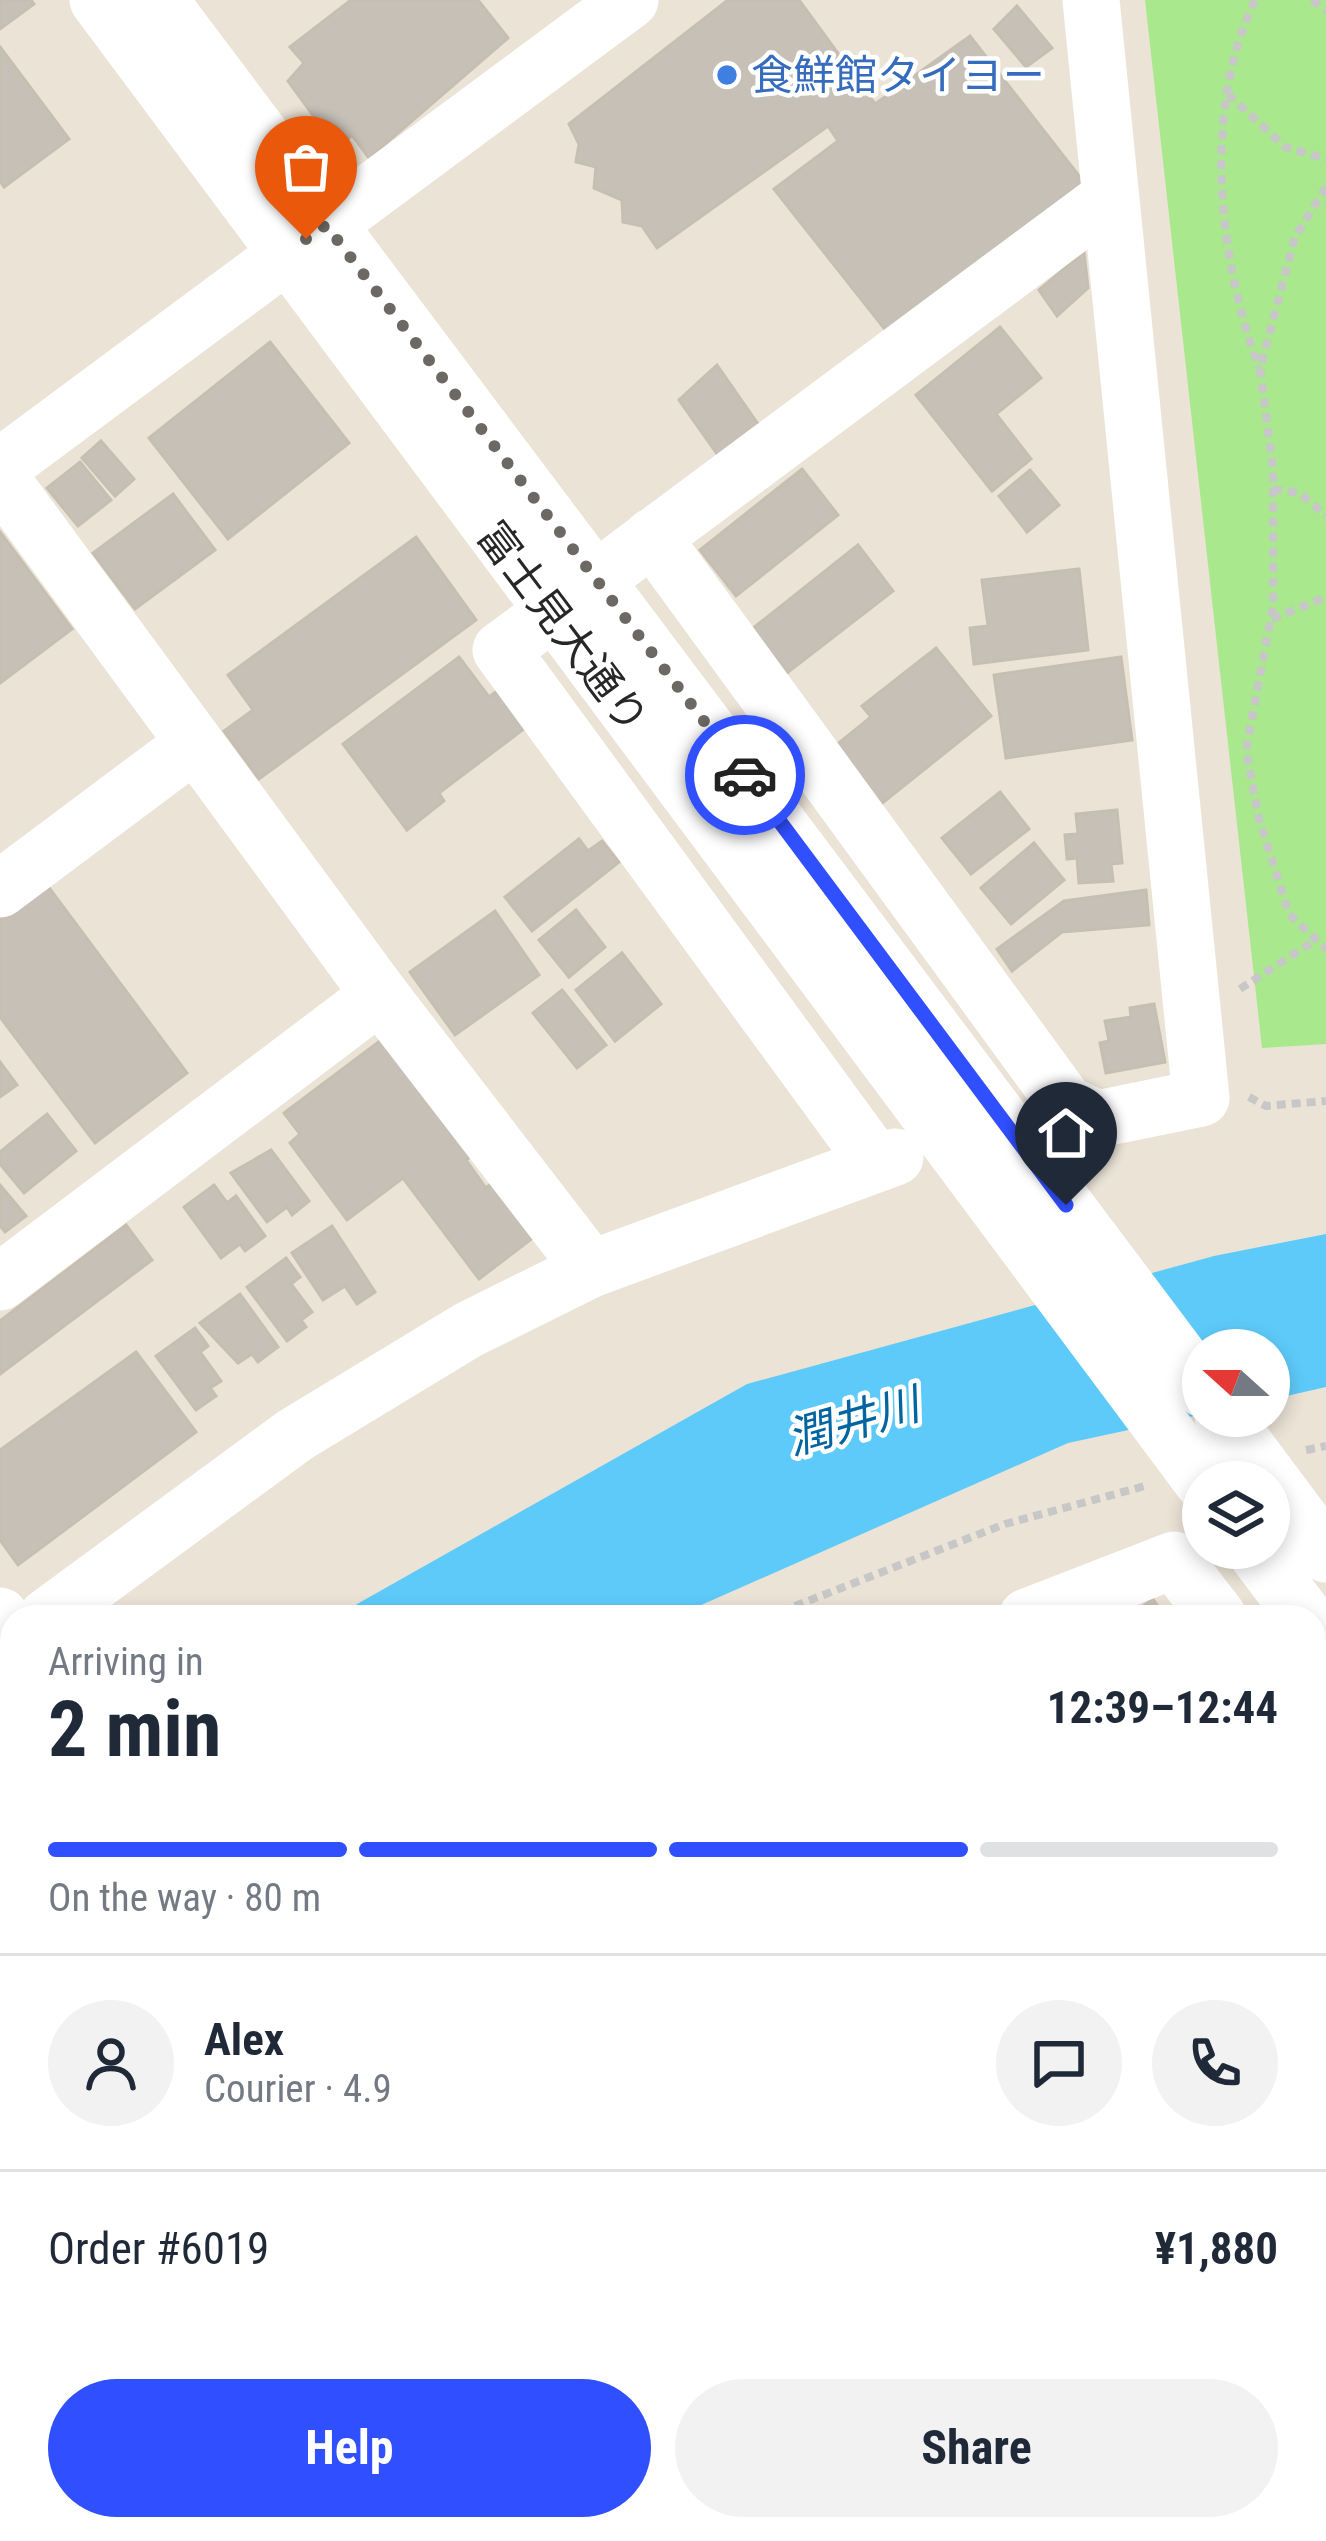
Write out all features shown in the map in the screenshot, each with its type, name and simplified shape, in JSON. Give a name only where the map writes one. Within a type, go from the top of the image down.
[{"type":"street","name":"富士見大通り","points":[[98,0],[598,579],[1182,1361]]},
{"type":"street","name":"富士見大通り","points":[[159,0],[306,239],[551,613],[1180,1482]]},
{"type":"street","points":[[0,467],[630,0]]},
{"type":"street","points":[[652,537],[1066,1104],[1098,1119],[1201,1099],[1091,0]]},
{"type":"street","points":[[598,579],[1109,198]]},
{"type":"street","points":[[0,478],[380,995],[591,1268]]},
{"type":"street","points":[[62,1605],[295,1435],[468,1330],[591,1268],[885,1160],[500,650],[551,613]]},
{"type":"street","points":[[0,890],[194,744]]},
{"type":"street","points":[[0,1282],[380,995]]},
{"type":"street","points":[[1239,1437],[1326,1554]]},
{"type":"street","points":[[1058,1605],[1174,1560],[1209,1605]]},
{"type":"street","points":[[1269,1569],[1296,1605]]},
{"type":"path","points":[[1255,0],[1220,136],[1239,312],[1260,369],[1273,489],[1271,619],[1246,750],[1259,819],[1289,914],[1326,949]]},
{"type":"path","points":[[1312,0],[1326,10]]},
{"type":"path","points":[[1228,94],[1285,147],[1326,158]]},
{"type":"path","points":[[1260,369],[1295,237],[1326,187]]},
{"type":"path","points":[[1273,489],[1300,493],[1326,516]]},
{"type":"path","points":[[1271,619],[1326,597]]},
{"type":"path","points":[[1194,1018],[1315,941]]},
{"type":"path","points":[[1238,1091],[1267,1106],[1326,1101]]},
{"type":"path","points":[[1284,1455],[1326,1446]]},
{"type":"path","points":[[798,1605],[1005,1524],[1180,1482]]},
{"type":"green space","points":[[1145,0],[1326,0],[1326,1044],[1262,1048]]},
{"type":"water","name":"潤井川","points":[[1326,1234],[1326,1387],[1290,1395],[1290,1329],[1182,1329],[1182,1419],[1068,1443],[701,1605],[355,1605],[747,1384],[1214,1256]]},
{"type":"building","points":[[0,0],[31,0],[34,4],[0,29]]},
{"type":"building","points":[[351,0],[478,0],[508,38],[369,158],[352,135],[337,148],[288,81],[304,63],[290,47]]},
{"type":"building","points":[[728,0],[799,0],[875,104],[970,36],[1083,181],[887,332],[774,189],[838,141],[828,126],[657,248],[642,226],[623,222],[622,200],[594,188],[596,167],[576,162],[579,144],[569,124]]},
{"type":"building","points":[[1017,6],[1052,48],[1026,67],[994,29]]},
{"type":"building","points":[[0,47],[69,139],[4,187],[0,181]]},
{"type":"building","points":[[1084,252],[1088,288],[1057,316],[1039,290]]},
{"type":"building","points":[[1000,327],[1041,378],[996,414],[1031,459],[992,491],[916,395]]},
{"type":"building","points":[[270,342],[349,443],[228,539],[149,438]]},
{"type":"building","points":[[717,365],[760,427],[720,458],[679,400]]},
{"type":"building","points":[[101,441],[134,479],[115,496],[82,458]]},
{"type":"building","points":[[80,462],[111,500],[78,526],[47,488]]},
{"type":"building","points":[[802,469],[838,515],[736,596],[700,550]]},
{"type":"building","points":[[1030,470],[1059,505],[1027,532],[999,496]]},
{"type":"building","points":[[173,494],[215,550],[135,609],[93,553]]},
{"type":"building","points":[[0,532],[72,629],[0,683]]},
{"type":"building","points":[[416,537],[476,620],[259,779],[224,731],[253,710],[228,675]]},
{"type":"building","points":[[858,545],[893,591],[787,673],[752,629]]},
{"type":"building","points":[[1079,569],[1088,650],[974,664],[970,628],[988,626],[982,580]]},
{"type":"building","points":[[936,648],[991,716],[880,805],[834,747],[871,717],[862,706]]},
{"type":"building","points":[[459,657],[489,697],[497,691],[525,728],[439,793],[444,801],[407,830],[343,744]]},
{"type":"building","points":[[1121,657],[1132,740],[1006,758],[994,675]]},
{"type":"building","points":[[1000,792],[1029,829],[971,874],[942,838]]},
{"type":"building","points":[[1117,810],[1122,863],[1111,864],[1113,881],[1079,883],[1077,858],[1067,859],[1065,835],[1078,834],[1076,814]]},
{"type":"building","points":[[579,839],[588,851],[602,841],[619,862],[532,931],[505,897]]},
{"type":"building","points":[[1034,843],[1064,880],[1011,924],[981,888]]},
{"type":"building","points":[[44,881],[187,1073],[95,1143],[0,1017],[0,914]]},
{"type":"building","points":[[1146,890],[1149,925],[1062,932],[1012,971],[997,949],[1064,901]]},
{"type":"building","points":[[576,910],[605,947],[569,977],[539,940]]},
{"type":"building","points":[[495,911],[539,975],[455,1035],[410,972]]},
{"type":"building","points":[[622,953],[661,1004],[615,1041],[576,990]]},
{"type":"building","points":[[562,990],[606,1045],[577,1068],[533,1013]]},
{"type":"building","points":[[1154,1004],[1165,1062],[1106,1073],[1100,1043],[1109,1041],[1105,1021],[1131,1017],[1130,1008]]},
{"type":"building","points":[[385,1037],[473,1155],[466,1160],[486,1188],[493,1182],[534,1237],[479,1279],[403,1178],[347,1220],[290,1143],[300,1134],[284,1113]]},
{"type":"building","points":[[0,1062],[17,1085],[0,1097]]},
{"type":"building","points":[[47,1114],[76,1151],[24,1193],[0,1164],[0,1152]]},
{"type":"building","points":[[271,1150],[309,1201],[292,1215],[287,1207],[267,1222],[231,1173]]},
{"type":"building","points":[[0,1185],[26,1216],[5,1232],[0,1226]]},
{"type":"building","points":[[214,1185],[227,1203],[236,1196],[265,1236],[245,1251],[240,1244],[221,1258],[184,1207]]},
{"type":"building","points":[[126,1225],[152,1260],[0,1374],[0,1321]]},
{"type":"building","points":[[332,1226],[375,1292],[357,1304],[345,1286],[323,1300],[292,1253]]},
{"type":"building","points":[[286,1258],[300,1277],[291,1284],[312,1312],[301,1320],[306,1327],[287,1341],[247,1287]]},
{"type":"building","points":[[240,1294],[278,1347],[258,1362],[252,1354],[238,1363],[200,1323]]},
{"type":"building","points":[[195,1328],[208,1346],[200,1352],[221,1381],[210,1388],[216,1396],[196,1410],[156,1356]]},
{"type":"building","points":[[136,1352],[196,1432],[18,1565],[0,1540],[0,1450]]},
{"type":"way so far","points":[[306,239],[326,225],[745,775]]},
{"type":"place","name":"食鮮館タイヨー","points":[[727,75]]},
{"type":"route","points":[[745,775],[1066,1205]]}]
